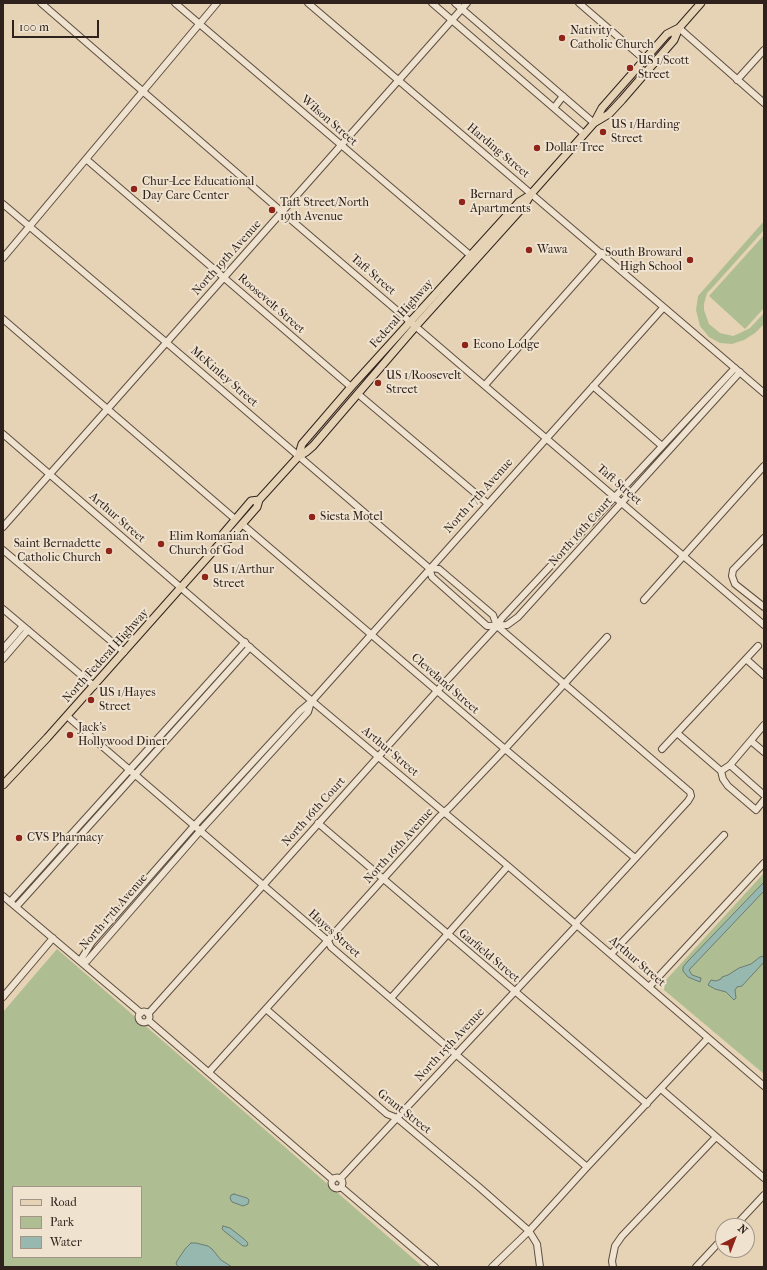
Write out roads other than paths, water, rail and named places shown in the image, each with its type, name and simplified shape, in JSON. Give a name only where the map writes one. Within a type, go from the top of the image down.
[{"type":"main road","name":"Federal Highway","points":[[594,123],[609,114],[627,94],[674,40],[679,28],[701,3]]},
{"type":"main road","name":"Federal Highway","points":[[259,500],[251,501],[223,534],[223,540],[229,539],[257,507],[259,500],[298,457],[313,446],[416,326],[524,206],[531,194],[594,123],[602,108],[667,34],[679,28]]},
{"type":"main road","name":"Federal Highway","points":[[298,457],[302,444],[351,387],[519,202],[531,194]]},
{"type":"main road","name":"North Federal Highway","points":[[3,785],[94,686],[223,540]]},
{"type":"street","name":"Taft Street","points":[[41,3],[282,212],[547,437],[764,625]]},
{"type":"street","name":"Wilson Street","points":[[175,3],[470,256]]},
{"type":"street","points":[[3,258],[217,3]]},
{"type":"street","name":"Harding Street","points":[[308,3],[764,393]]},
{"type":"street","points":[[432,3],[584,134]]},
{"type":"street","points":[[455,3],[594,123]]},
{"type":"street","name":"North 19th Avenue","points":[[3,527],[467,3]]},
{"type":"street","points":[[579,3],[645,60]]},
{"type":"street","points":[[679,28],[764,103]]},
{"type":"street","points":[[737,80],[764,50]]},
{"type":"street","points":[[554,108],[563,96]]},
{"type":"street","name":"Roosevelt Street","points":[[86,159],[351,387]]},
{"type":"street","name":"McKinley Street","points":[[3,204],[167,342],[298,457],[429,568],[432,577],[487,626],[497,626]]},
{"type":"street","points":[[485,385],[602,253]]},
{"type":"street","name":"North 17th Avenue","points":[[80,961],[92,942],[194,826],[300,711],[312,701],[487,503],[663,308]]},
{"type":"street","points":[[3,319],[235,519]]},
{"type":"street","name":"North 16th Court","points":[[148,1014],[436,691],[497,626],[511,608],[735,368]]},
{"type":"street","name":"North 16th Court","points":[[513,622],[740,372]]},
{"type":"street","points":[[593,386],[662,446]]},
{"type":"street","points":[[358,394],[487,503]]},
{"type":"street","name":"Arthur Street","points":[[3,434],[312,701],[379,756],[764,1086]]},
{"type":"street","points":[[644,600],[683,554],[764,466]]},
{"type":"street","name":"Cleveland Street","points":[[242,524],[505,750],[635,858]]},
{"type":"street","points":[[764,538],[733,570],[732,576],[735,584],[764,608]]},
{"type":"street","points":[[3,550],[124,652]]},
{"type":"street","name":"McKinley Street","points":[[429,568],[439,568],[469,594],[493,615],[497,626],[510,638],[690,792],[691,796]]},
{"type":"street","points":[[3,609],[94,686]]},
{"type":"street","points":[[497,626],[507,625],[513,622]]},
{"type":"street","points":[[510,638],[510,630],[513,622]]},
{"type":"street","points":[[3,648],[25,628]]},
{"type":"street","points":[[3,659],[25,628]]},
{"type":"street","name":"North 16th Avenue","points":[[209,1072],[444,812],[505,750],[607,637]]},
{"type":"street","points":[[16,907],[45,869],[132,772],[244,642]]},
{"type":"street","points":[[662,749],[758,646]]},
{"type":"street","points":[[132,772],[250,647]]},
{"type":"street","points":[[746,659],[764,675]]},
{"type":"street","name":"North 17th Avenue","points":[[80,961],[87,961],[200,831],[308,712],[312,701]]},
{"type":"street","name":"Hayes Street","points":[[67,716],[328,941],[331,947],[587,1167]]},
{"type":"street","points":[[721,771],[730,764],[764,725]]},
{"type":"street","points":[[677,733],[721,771],[723,779],[728,786],[756,810],[764,800]]},
{"type":"street","points":[[751,741],[764,752]]},
{"type":"street","points":[[730,764],[764,795]]},
{"type":"street","name":"North 15th Avenue","points":[[340,1179],[515,992],[691,796]]},
{"type":"street","name":"Garfield Street","points":[[318,823],[647,1104]]},
{"type":"street","points":[[611,954],[724,835]]},
{"type":"street","points":[[648,987],[764,864]]},
{"type":"street","points":[[391,998],[508,866]]},
{"type":"street","points":[[10,902],[45,869]]},
{"type":"street","points":[[3,896],[141,1014]]},
{"type":"street","points":[[3,996],[53,938]]},
{"type":"street","name":"Grant Street","points":[[266,1009],[387,1114],[397,1118],[529,1231]]},
{"type":"street","points":[[141,1014],[145,1012],[148,1014],[150,1017],[148,1021]]},
{"type":"street","points":[[141,1014],[139,1016],[141,1021],[144,1023],[148,1021]]},
{"type":"street","points":[[148,1021],[333,1180]]},
{"type":"street","points":[[492,1267],[529,1231],[708,1038]]},
{"type":"street","points":[[661,1089],[764,1178]]},
{"type":"street","points":[[613,1267],[612,1260],[615,1246],[622,1236],[716,1137]]},
{"type":"street","points":[[333,1180],[336,1178],[340,1179],[342,1183],[341,1186],[435,1267]]},
{"type":"street","points":[[333,1180],[331,1183],[334,1188],[339,1189],[341,1186]]},
{"type":"street","points":[[742,1218],[764,1195]]},
{"type":"street","points":[[529,1231],[537,1244],[540,1267]]},
{"type":"street","points":[[696,1267],[715,1247]]},
{"type":"water","points":[[764,882],[764,891],[689,970],[692,975],[701,978],[700,982],[688,977],[683,971],[683,967],[687,962]]},
{"type":"water","points":[[764,956],[764,962],[742,986],[737,987],[735,990],[736,998],[734,1000],[726,992],[708,985],[711,980],[716,981],[721,979],[722,977],[739,968],[751,964],[760,957]]},
{"type":"water","points":[[234,1194],[247,1198],[249,1200],[248,1204],[243,1206],[232,1202],[230,1198],[231,1195]]},
{"type":"water","points":[[223,1226],[230,1228],[244,1239],[248,1243],[247,1246],[243,1246],[224,1231],[222,1229]]},
{"type":"water","points":[[191,1243],[208,1246],[221,1260],[232,1267],[179,1267],[176,1264],[177,1261]]},
{"type":"place","name":"Nativity Catholic Church","points":[[562,38]]},
{"type":"place","name":"US 1/Scott Street","points":[[630,68]]},
{"type":"place","name":"US 1/Harding Street","points":[[603,132]]},
{"type":"place","name":"Dollar Tree","points":[[537,148]]},
{"type":"place","name":"Chur-Lee Educational Day Care Center","points":[[134,189]]},
{"type":"place","name":"Bernard Apartments","points":[[462,202]]},
{"type":"place","name":"Taft Street/North 19th Avenue","points":[[272,210]]},
{"type":"place","name":"Wawa","points":[[529,250]]},
{"type":"place","name":"South Broward High School","points":[[690,260]]},
{"type":"place","name":"Econo Lodge","points":[[465,345]]},
{"type":"place","name":"US 1/Roosevelt Street","points":[[378,383]]},
{"type":"place","name":"Siesta Motel","points":[[312,517]]},
{"type":"place","name":"Elim Romanian Church of God","points":[[161,544]]},
{"type":"place","name":"Saint Bernadette Catholic Church","points":[[109,551]]},
{"type":"place","name":"US 1/Arthur Street","points":[[205,577]]},
{"type":"place","name":"US 1/Hayes Street","points":[[91,700]]},
{"type":"place","name":"Jack's Hollywood Diner","points":[[70,735]]},
{"type":"place","name":"CVS Pharmacy","points":[[19,838]]}]
